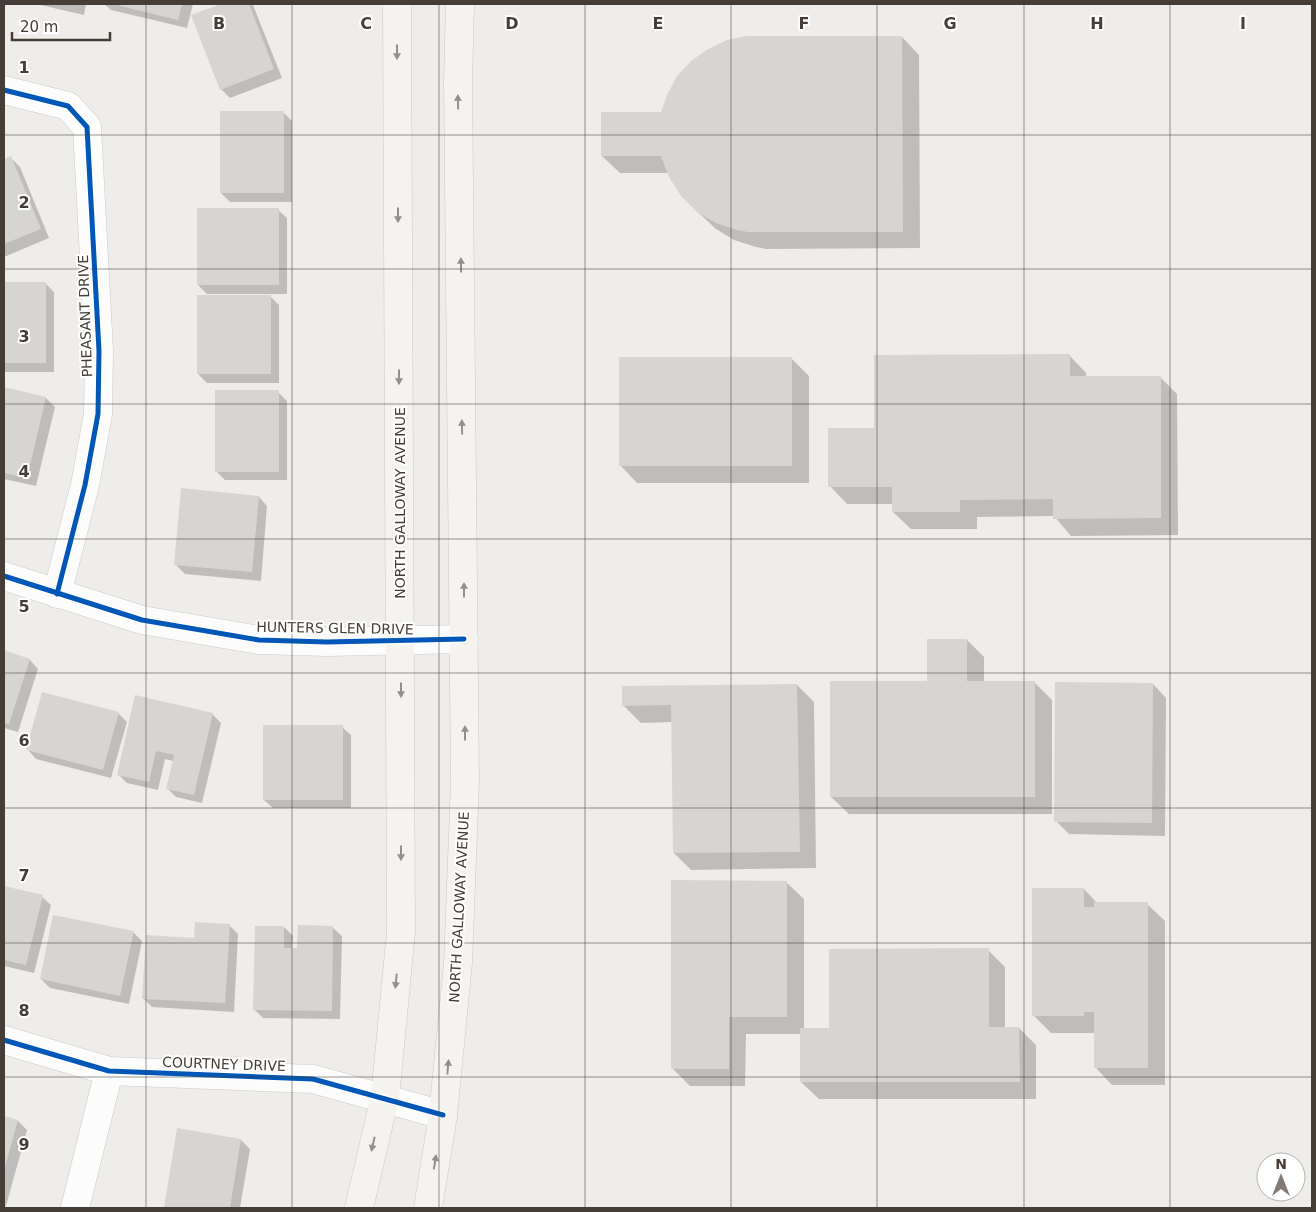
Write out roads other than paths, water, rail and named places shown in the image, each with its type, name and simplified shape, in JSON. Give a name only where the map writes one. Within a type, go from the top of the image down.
[{"type":"main road","name":"NORTH GALLOWAY AVENUE","points":[[359,1208],[384,1097],[401,932],[397,4]]},
{"type":"main road","name":"NORTH GALLOWAY AVENUE","points":[[428,1208],[443,1115],[458,963],[465,782],[458,82],[460,4]]},
{"type":"street","name":"PHEASANT DRIVE","points":[[4,90],[68,106],[87,126],[99,351],[98,414],[85,485],[57,594]]},
{"type":"street","name":"HUNTERS GLEN DRIVE","points":[[4,576],[142,620],[259,640],[400,641],[464,639]]},
{"type":"street","name":"COURTNEY DRIVE","points":[[4,1040],[109,1072],[313,1078],[443,1115]]},
{"type":"street","points":[[75,1208],[109,1072]]}]
